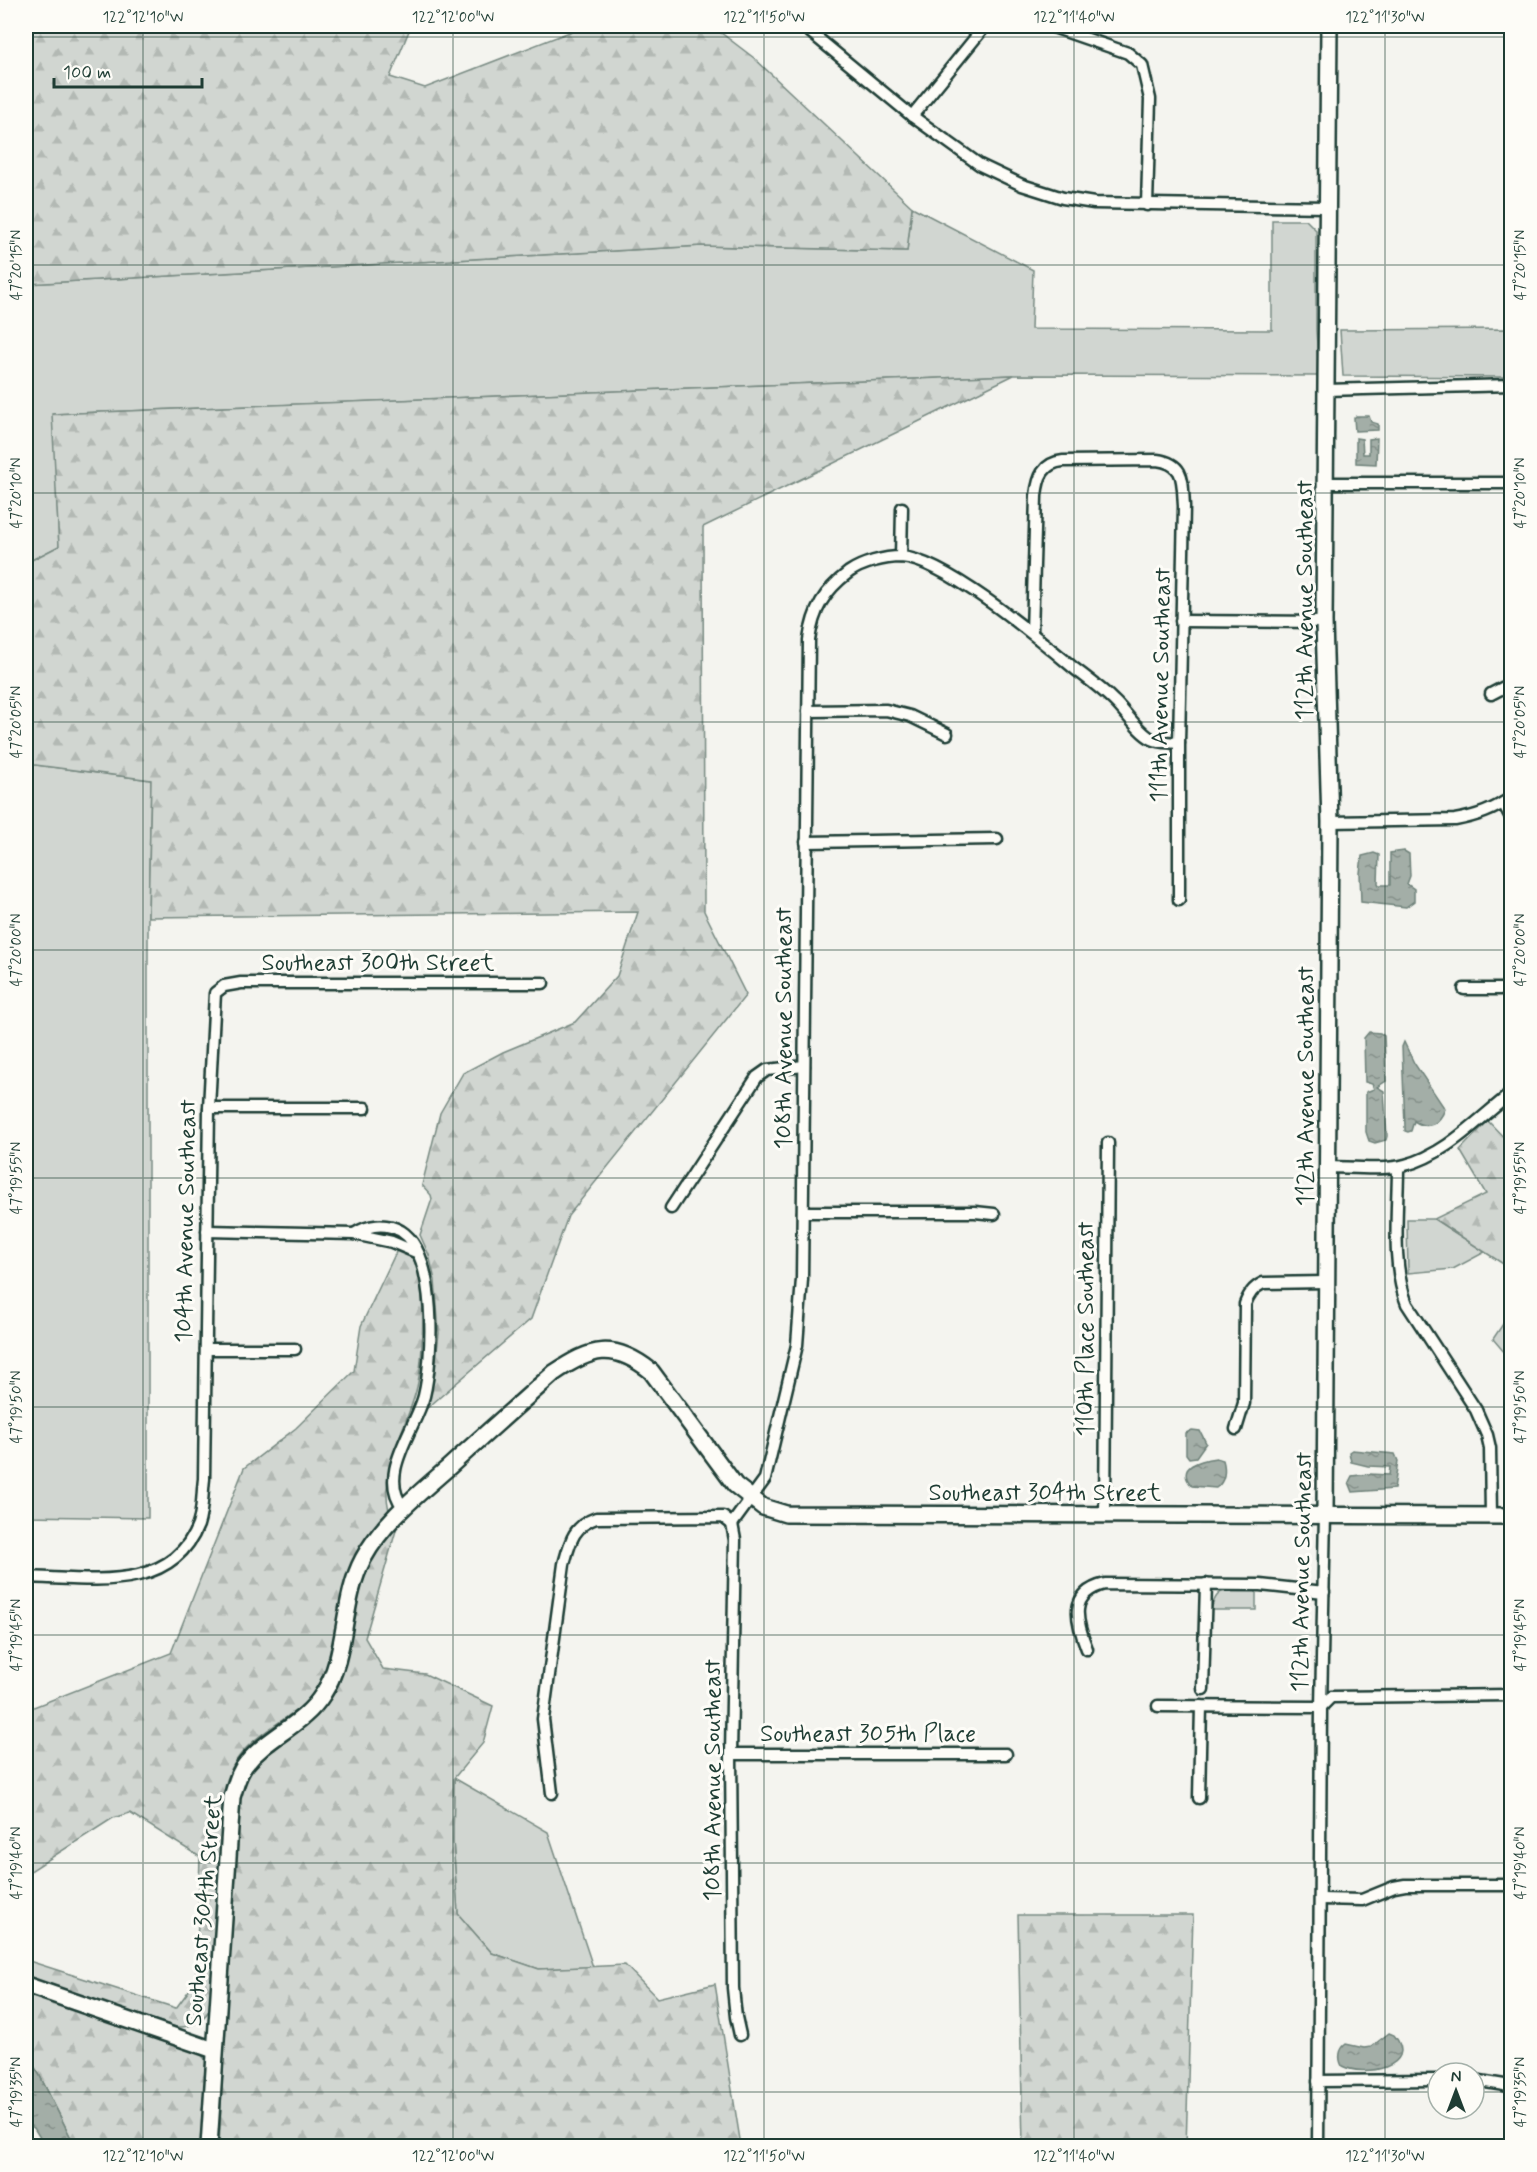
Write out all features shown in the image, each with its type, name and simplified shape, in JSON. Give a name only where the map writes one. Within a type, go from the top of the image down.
[{"type":"street","points":[[803,26],[912,116],[980,165],[1023,185],[1063,198],[1094,203],[1328,207]]},
{"type":"street","points":[[912,116],[985,26]]},
{"type":"street","points":[[1050,26],[1128,53],[1142,65],[1150,99],[1147,204]]},
{"type":"street","name":"112th Avenue Southeast","points":[[1318,2146],[1330,822],[1324,622],[1329,26]]},
{"type":"street","points":[[1326,390],[1512,385]]},
{"type":"street","name":"111th Avenue Southeast","points":[[1032,633],[1036,496],[1038,481],[1043,470],[1052,463],[1063,461],[1157,460],[1171,463],[1180,472],[1184,506],[1179,743],[1179,900]]},
{"type":"street","points":[[1326,483],[1512,483]]},
{"type":"street","points":[[902,508],[901,557],[949,575],[1032,633],[1114,701],[1149,738],[1161,742],[1179,743]]},
{"type":"street","name":"108th Avenue Southeast","points":[[752,1499],[765,1479],[797,1344],[802,1279],[809,640],[812,621],[816,609],[827,593],[857,566],[901,557]]},
{"type":"street","points":[[1181,621],[1324,622]]},
{"type":"street","points":[[1491,694],[1512,683]]},
{"type":"street","points":[[808,711],[886,710],[910,716],[947,734]]},
{"type":"street","points":[[1330,822],[1455,820],[1483,814],[1507,800],[1512,819]]},
{"type":"street","points":[[806,843],[997,839]]},
{"type":"street","name":"Southeast 300th Street","points":[[215,993],[224,986],[241,983],[543,983]]},
{"type":"street","points":[[1464,989],[1512,989]]},
{"type":"street","name":"104th Avenue Southeast","points":[[26,1577],[126,1579],[145,1574],[168,1563],[180,1553],[198,1525],[201,1512],[204,1450],[209,1108],[215,993]]},
{"type":"street","points":[[671,1208],[757,1077],[767,1070],[804,1066]]},
{"type":"street","points":[[1327,1167],[1398,1167],[1413,1163],[1440,1149],[1512,1094]]},
{"type":"street","points":[[209,1108],[365,1108]]},
{"type":"street","name":"110th Place Southeast","points":[[1105,1515],[1108,1143]]},
{"type":"street","points":[[1398,1167],[1398,1250],[1401,1289],[1407,1304],[1476,1410],[1487,1435],[1490,1448],[1491,1516]]},
{"type":"street","points":[[802,1212],[975,1212],[994,1215]]},
{"type":"street","points":[[354,1234],[375,1225],[398,1229],[409,1237],[419,1253],[427,1282],[429,1355],[424,1396],[396,1467],[394,1484],[396,1498],[403,1507]]},
{"type":"street","points":[[207,1231],[354,1234],[392,1242],[419,1253]]},
{"type":"street","points":[[1236,1429],[1244,1403],[1245,1304],[1254,1288],[1263,1283],[1326,1282]]},
{"type":"street","points":[[206,1349],[295,1349]]},
{"type":"street","name":"Southeast 304th Street","points":[[214,2050],[232,1797],[238,1777],[255,1754],[296,1725],[324,1694],[339,1651],[351,1593],[361,1562],[373,1542],[403,1507],[554,1373],[576,1358],[604,1351],[619,1353],[634,1358],[651,1371],[735,1485],[752,1499],[775,1512],[797,1515],[1512,1516]]},
{"type":"street","points":[[552,1793],[543,1719],[561,1580],[568,1550],[579,1527],[597,1518],[723,1517],[732,1524],[752,1499]]},
{"type":"street","name":"108th Avenue Southeast","points":[[732,1524],[735,1540],[731,1754],[734,2001],[740,2035]]},
{"type":"street","points":[[1086,1649],[1080,1632],[1078,1603],[1088,1590],[1104,1584],[1260,1585],[1324,1592]]},
{"type":"street","points":[[1203,1689],[1206,1584]]},
{"type":"street","points":[[1158,1706],[1321,1707],[1331,1697],[1512,1695]]},
{"type":"street","points":[[1199,1798],[1201,1706]]},
{"type":"street","name":"Southeast 305th Place","points":[[731,1754],[1006,1754]]},
{"type":"street","points":[[1321,1899],[1362,1900],[1394,1887],[1406,1886],[1512,1885]]},
{"type":"street","points":[[26,1985],[214,2050],[209,2146]]},
{"type":"street","points":[[1317,2081],[1426,2080]]},
{"type":"street","points":[[1486,2082],[1510,2086]]},
{"type":"green space","points":[[26,26],[411,26],[390,77],[425,88],[585,26],[712,26],[754,58],[912,207],[907,251],[702,246],[26,284]]},
{"type":"green space","points":[[912,207],[1033,270],[1031,329],[1272,330],[1272,220],[1306,220],[1316,230],[1316,330],[1319,376],[1014,375],[53,414],[59,546],[26,563],[26,284],[702,246],[907,251]]},
{"type":"green space","points":[[1511,329],[1511,377],[1343,376],[1340,330]]},
{"type":"green space","points":[[1014,375],[703,527],[704,911],[746,995],[568,1216],[531,1319],[425,1410],[435,1368],[439,1333],[435,1280],[429,1255],[420,1235],[432,1199],[422,1185],[440,1113],[463,1073],[503,1052],[575,1022],[617,976],[638,912],[148,917],[151,780],[28,764],[26,771],[26,563],[59,546],[52,414]]},
{"type":"green space","points":[[28,764],[151,780],[148,917],[148,1518],[26,1516],[26,771]]},
{"type":"green space","points":[[1488,1121],[1511,1145],[1511,1269],[1434,1219],[1486,1194],[1460,1150]]},
{"type":"green space","points":[[1407,1219],[1434,1219],[1485,1252],[1453,1269],[1408,1273]]},
{"type":"green space","points":[[398,1248],[412,1257],[419,1273],[423,1326],[416,1391],[387,1480],[389,1511],[364,1544],[333,1657],[316,1692],[304,1705],[254,1741],[230,1770],[223,1799],[212,2004],[209,2010],[198,2022],[176,2027],[26,1977],[26,1960],[176,2008],[196,1981],[200,1857],[130,1813],[113,1818],[26,1874],[26,1710],[171,1653],[244,1468],[296,1428],[354,1371],[361,1326]]},
{"type":"green space","points":[[1511,1312],[1511,1360],[1493,1339]]},
{"type":"green space","points":[[399,1520],[365,1638],[383,1669],[425,1674],[493,1706],[483,1743],[454,1778],[453,1841],[458,1914],[492,1953],[539,1969],[625,1965],[657,1998],[715,1984],[741,2146],[219,2146],[237,1793],[249,1770],[271,1748],[303,1728],[321,1708],[343,1662],[364,1576],[375,1554]]},
{"type":"green space","points":[[1229,1590],[1256,1591],[1256,1610],[1211,1610],[1217,1596]]},
{"type":"green space","points":[[454,1778],[548,1832],[593,1967],[539,1969],[492,1953],[458,1914],[453,1841]]},
{"type":"green space","points":[[1018,1915],[1193,1915],[1186,2146],[1023,2146]]},
{"type":"green space","points":[[26,1988],[199,2052],[205,2059],[207,2068],[203,2146],[75,2146],[39,2074],[26,2054]]},
{"type":"water","points":[[1369,416],[1371,422],[1378,424],[1378,430],[1355,431],[1354,418]]},
{"type":"water","points":[[1356,438],[1362,439],[1363,454],[1369,454],[1369,439],[1377,438],[1376,464],[1356,463]]},
{"type":"water","points":[[1404,851],[1409,854],[1410,876],[1407,884],[1414,889],[1414,901],[1406,907],[1361,902],[1362,856],[1374,853],[1379,855],[1378,883],[1379,885],[1390,885],[1390,853]]},
{"type":"water","points":[[1369,1032],[1380,1033],[1384,1036],[1386,1081],[1377,1087],[1384,1091],[1387,1136],[1386,1140],[1375,1143],[1369,1141],[1366,1132],[1366,1092],[1374,1089],[1372,1084],[1365,1082],[1364,1038]]},
{"type":"water","points":[[1404,1042],[1414,1063],[1445,1109],[1440,1119],[1433,1124],[1424,1125],[1414,1121],[1411,1131],[1408,1132],[1405,1131],[1402,1047]]},
{"type":"water","points":[[1192,1430],[1200,1431],[1206,1443],[1196,1457],[1189,1458],[1186,1454],[1186,1433]]},
{"type":"water","points":[[1352,1450],[1395,1454],[1398,1461],[1394,1489],[1353,1492],[1349,1482],[1352,1476],[1389,1475],[1390,1467],[1368,1466],[1351,1462],[1349,1452]]},
{"type":"water","points":[[1216,1458],[1223,1460],[1224,1468],[1224,1476],[1219,1485],[1216,1488],[1192,1486],[1187,1479],[1188,1469],[1198,1462]]},
{"type":"water","points":[[1389,2033],[1394,2035],[1400,2046],[1400,2055],[1395,2062],[1374,2070],[1351,2069],[1342,2066],[1340,2054],[1346,2044],[1364,2048],[1371,2047]]},
{"type":"water","points":[[26,2054],[39,2074],[75,2146],[45,2146],[34,2128],[26,2123]]}]
